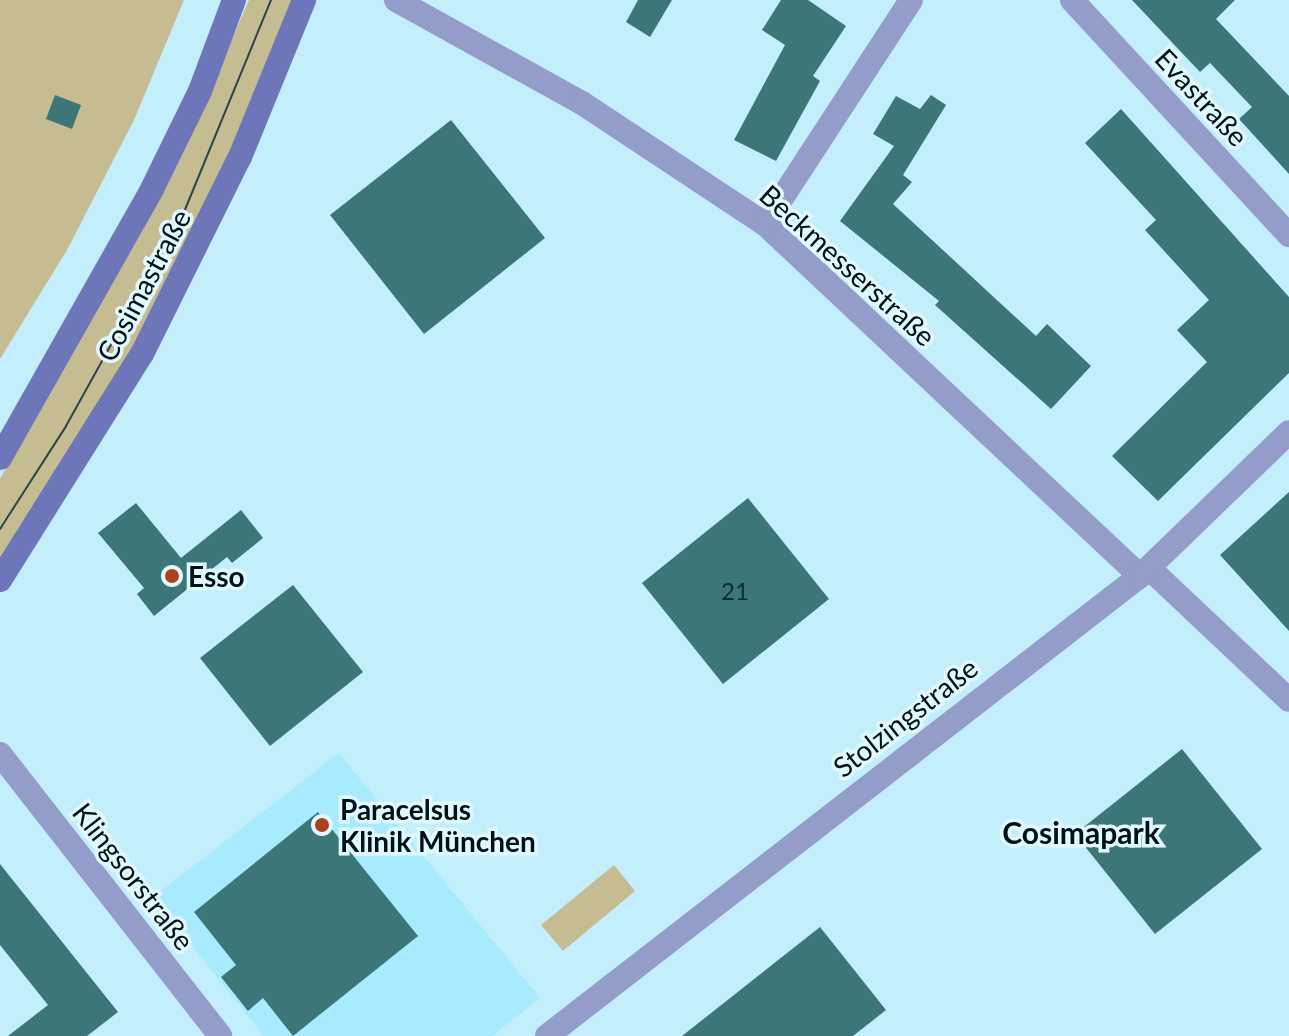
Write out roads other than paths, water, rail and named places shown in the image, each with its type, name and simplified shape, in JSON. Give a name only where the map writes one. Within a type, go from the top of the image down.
[{"type":"main road","name":"Cosimastraße","points":[[0,458],[152,189],[200,91],[234,0]]},
{"type":"main road","name":"Cosimastraße","points":[[0,580],[142,354],[240,157],[304,0]]},
{"type":"street","name":"Beckmesserstraße","points":[[396,0],[582,103],[765,224],[1144,572],[1289,700]]},
{"type":"street","points":[[765,224],[911,0]]},
{"type":"street","name":"Evastraße","points":[[1072,0],[1289,235]]},
{"type":"street","name":"Stolzingstraße","points":[[547,1036],[1144,572],[1289,432]]},
{"type":"street","name":"Klingsorstraße","points":[[0,754],[220,1036]]},
{"type":"tram line","points":[[0,529],[66,426],[182,217],[271,0]]},
{"type":"place","name":"Esso","points":[[172,576]]},
{"type":"place","name":"Paracelsus Klinik München","points":[[322,825]]},
{"type":"district","name":"Cosimapark","points":[[1081,832]]}]
